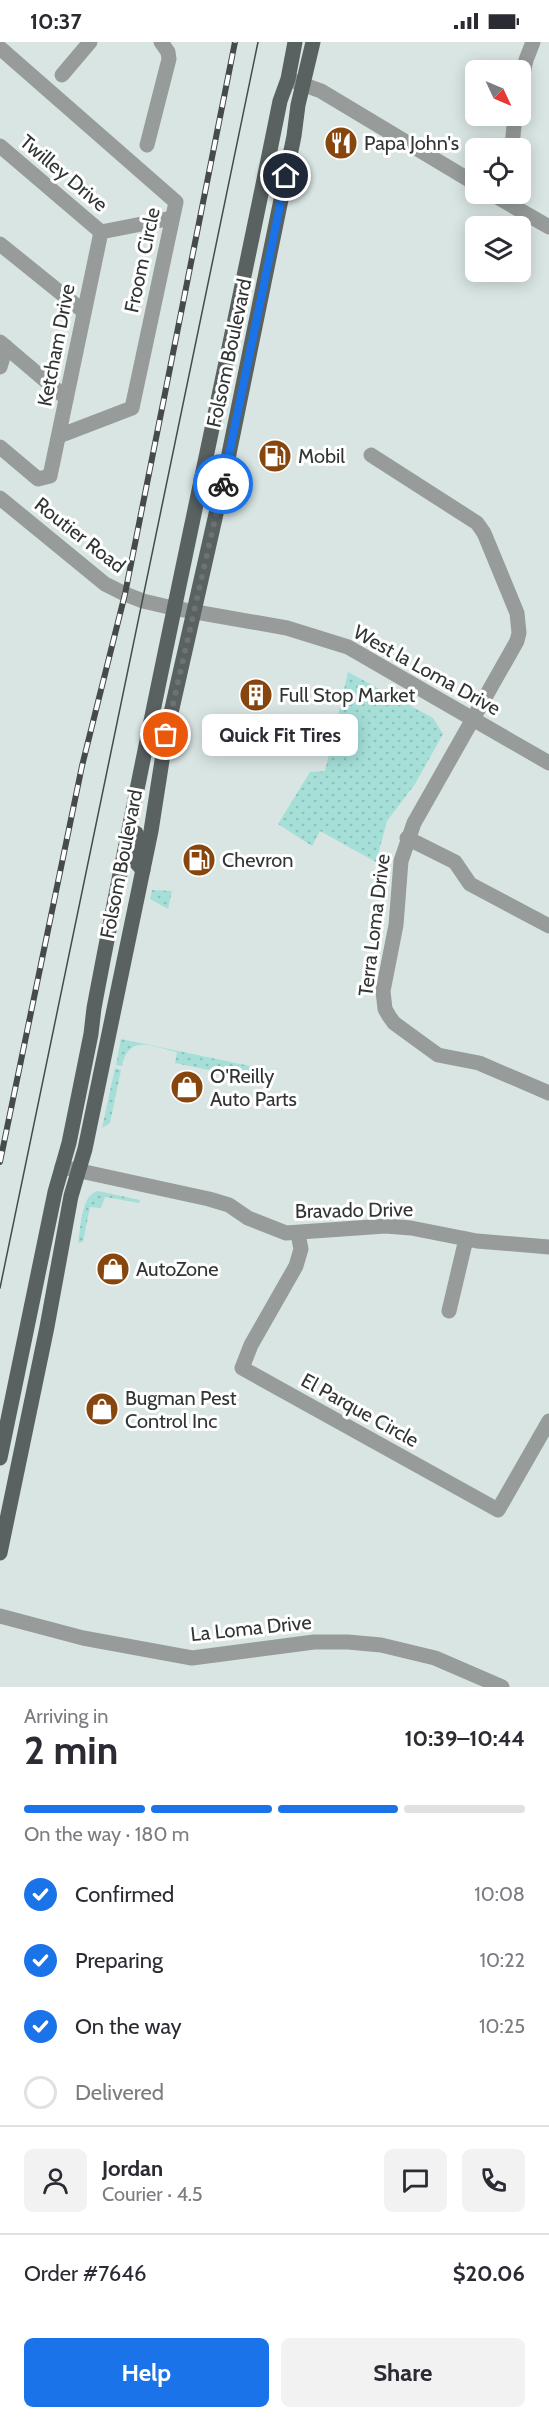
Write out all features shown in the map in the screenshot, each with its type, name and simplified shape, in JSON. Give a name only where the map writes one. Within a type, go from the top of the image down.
[{"type":"main road","name":"Folsom Boulevard","points":[[0,1458],[91,1034],[135,792],[173,608],[235,323],[280,101],[288,79],[296,42]]},
{"type":"main road","name":"Folsom Boulevard","points":[[0,1553],[45,1337],[71,1196],[79,1171],[143,870],[166,735],[240,403],[313,42]]},
{"type":"main road","points":[[235,323],[241,337],[233,380],[240,403]]},
{"type":"main road","points":[[135,792],[140,814],[133,859],[143,870]]},
{"type":"street","points":[[62,75],[90,42]]},
{"type":"street","points":[[147,145],[169,59],[162,42]]},
{"type":"street","points":[[526,60],[533,42]]},
{"type":"street","name":"Froom Circle","points":[[0,48],[176,202],[132,408],[59,436]]},
{"type":"street","points":[[288,79],[321,91],[465,177]]},
{"type":"street","name":"Twilley Drive","points":[[0,146],[101,232]]},
{"type":"street","points":[[510,204],[549,226]]},
{"type":"street","points":[[101,232],[172,218]]},
{"type":"street","name":"Ketcham Drive","points":[[0,447],[34,477],[42,480],[52,473],[83,311],[101,232]]},
{"type":"street","points":[[0,243],[83,311]]},
{"type":"street","points":[[3,345],[66,398]]},
{"type":"street","points":[[0,367],[3,345]]},
{"type":"street","name":"Terra Loma Drive","points":[[371,455],[477,524],[484,533],[517,613],[519,627],[517,641],[407,838],[401,861],[396,925],[382,991],[385,1008],[394,1023],[438,1054],[479,1063],[549,1093]]},
{"type":"street","name":"Routier Road","points":[[0,498],[105,584],[136,599],[173,608]]},
{"type":"street","name":"West la Loma Drive","points":[[173,608],[287,628],[348,647],[549,763]]},
{"type":"street","name":"Terra Loma Drive","points":[[407,838],[455,862],[470,884],[549,926]]},
{"type":"street","name":"Bravado Drive","points":[[62,1167],[209,1199],[229,1205],[248,1218],[268,1227],[298,1234],[385,1226],[433,1231],[466,1239],[549,1247]]},
{"type":"street","name":"El Parque Circle","points":[[298,1234],[300,1249],[296,1266],[251,1345],[242,1368],[498,1510],[549,1421]]},
{"type":"street","points":[[449,1311],[466,1239]]},
{"type":"street","name":"La Loma Drive","points":[[0,1616],[83,1638],[192,1658],[314,1642],[381,1645],[435,1658],[502,1687]]},
{"type":"shaded area","points":[[348,672],[433,718],[443,734],[415,784],[387,821],[376,862],[320,831],[312,846],[278,824],[310,772],[325,771]]},
{"type":"shaded area","points":[[152,890],[172,891],[168,909],[150,899]]},
{"type":"shaded area","points":[[121,1039],[269,1070],[267,1082],[175,1063],[177,1052],[143,1045],[130,1049],[122,1066],[116,1065]]},
{"type":"shaded area","points":[[115,1068],[121,1070],[110,1123],[102,1128]]},
{"type":"shaded area","points":[[98,1191],[140,1200],[139,1203],[105,1197],[101,1208],[90,1207],[83,1242],[78,1243],[85,1205],[92,1193]]},
{"type":"tram line","points":[[0,1288],[258,42]]},
{"type":"railway","points":[[0,1162],[82,766],[125,594],[235,42]]},
{"type":"way so far","points":[[166,735],[223,484]]},
{"type":"place","name":"Papa John's","points":[[341,143]]},
{"type":"place","name":"Mobil","points":[[275,456]]},
{"type":"place","name":"Full Stop Market","points":[[256,695]]},
{"type":"place","name":"Quick Fit Tires","points":[[166,735]]},
{"type":"place","name":"Chevron","points":[[199,860]]},
{"type":"place","name":"O'Reilly Auto Parts","points":[[187,1087]]},
{"type":"place","name":"AutoZone","points":[[113,1269]]},
{"type":"place","name":"Bugman Pest Control Inc","points":[[102,1409]]},
{"type":"route","points":[[223,484],[286,176]]}]
